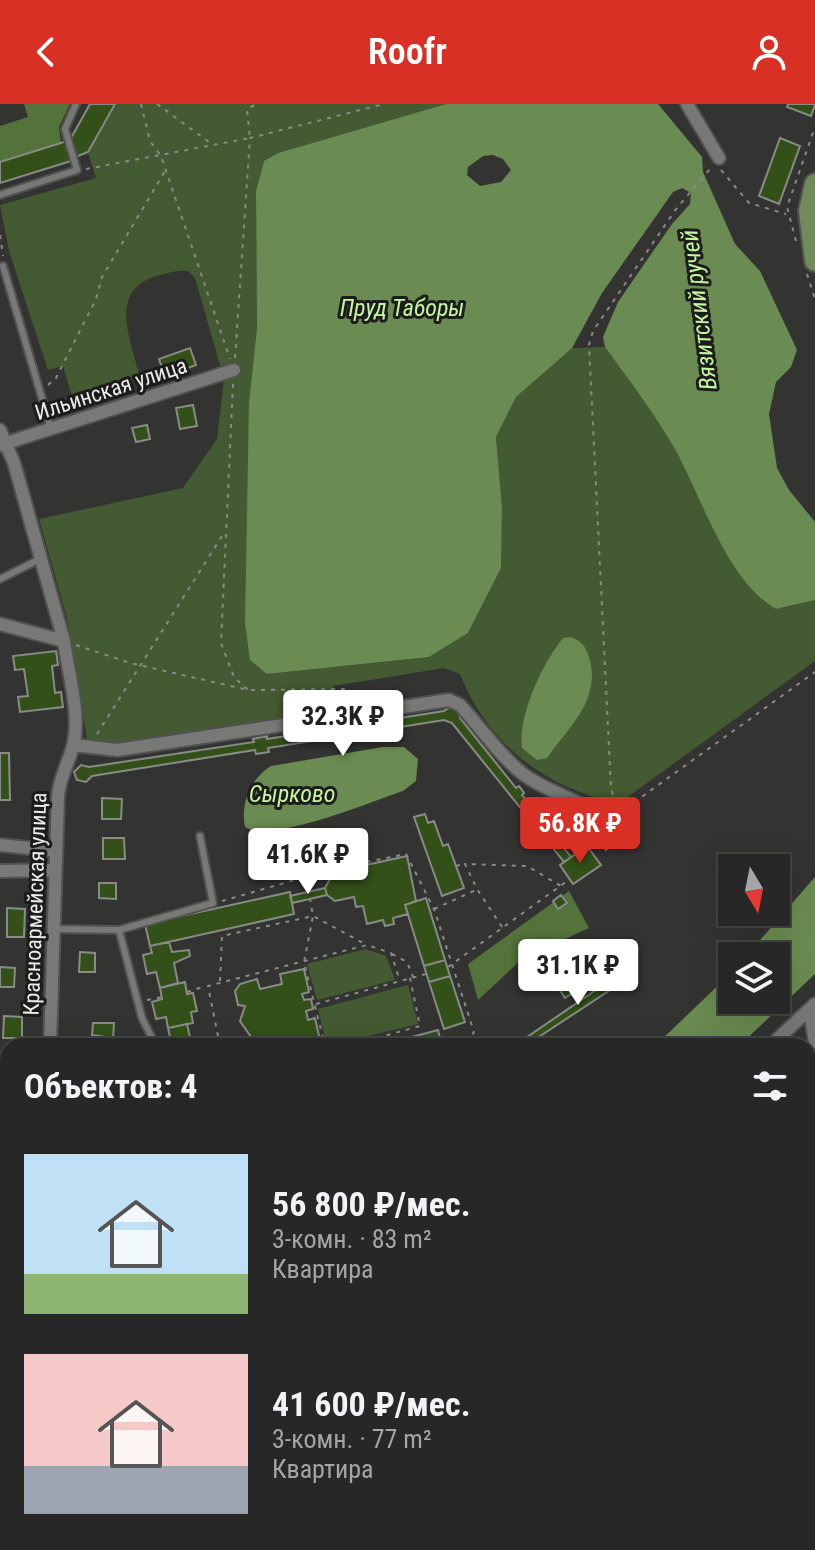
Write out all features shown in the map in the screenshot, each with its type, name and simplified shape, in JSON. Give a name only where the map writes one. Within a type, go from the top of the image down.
[{"type":"main road","points":[[814,254],[809,211],[815,184]]},
{"type":"street","points":[[687,104],[719,158]]},
{"type":"street","name":"Ильинская улица","points":[[2,444],[234,370]]},
{"type":"street","name":"Красноармейская улица","points":[[0,430],[2,444],[14,463],[64,641],[75,719],[74,745],[60,778],[50,1038]]},
{"type":"street","points":[[0,624],[64,641]]},
{"type":"street","points":[[74,745],[117,750],[449,700],[460,705],[521,772],[544,787],[589,805],[608,823]]},
{"type":"street","points":[[0,845],[56,851]]},
{"type":"street","points":[[0,871],[55,870]]},
{"type":"street","points":[[812,1008],[815,1038]]},
{"type":"street","points":[[779,1038],[812,1008]]},
{"type":"lane","points":[[0,195],[77,170],[65,133],[76,104]]},
{"type":"lane","points":[[3,266],[51,429]]},
{"type":"lane","points":[[0,579],[41,558]]},
{"type":"lane","points":[[53,929],[119,930],[213,903],[200,836]]},
{"type":"lane","points":[[119,930],[137,1002],[153,1038]]},
{"type":"path","points":[[141,104],[150,141],[161,156],[234,370]]},
{"type":"path","points":[[157,104],[214,146]]},
{"type":"path","points":[[244,104],[250,138],[234,370],[221,643],[234,677],[248,690]]},
{"type":"path","points":[[247,109],[257,104]]},
{"type":"path","points":[[77,170],[214,146],[384,104]]},
{"type":"path","points":[[719,158],[714,162],[749,203],[787,215]]},
{"type":"path","points":[[39,389],[56,378],[96,299],[102,277],[166,170]]},
{"type":"path","points":[[708,172],[687,193],[593,331],[589,345],[611,788],[618,814],[815,672]]},
{"type":"path","points":[[0,235],[3,266]]},
{"type":"path","points":[[88,748],[226,530]]},
{"type":"path","points":[[64,641],[142,666],[248,690],[344,689],[357,715]]},
{"type":"path","points":[[605,851],[616,841]]},
{"type":"path","points":[[213,903],[406,854],[434,909],[474,1032],[470,1038]]},
{"type":"path","points":[[465,864],[502,927]]},
{"type":"path","points":[[456,866],[527,866],[561,886]]},
{"type":"path","points":[[305,878],[308,892]]},
{"type":"path","points":[[448,967],[570,879]]},
{"type":"path","points":[[434,909],[477,889]]},
{"type":"path","points":[[310,898],[313,916],[304,962],[323,1038]]},
{"type":"path","points":[[220,982],[222,936],[313,916],[407,962],[420,1026],[377,1038]]},
{"type":"path","points":[[187,992],[367,945]]},
{"type":"path","points":[[391,953],[400,981]]},
{"type":"path","points":[[314,1004],[426,974]]},
{"type":"path","points":[[208,986],[218,1038]]},
{"type":"path","points":[[137,1002],[162,997]]},
{"type":"shaded area","points":[[24,104],[70,104],[59,127],[61,143],[0,162],[0,126],[28,117]]},
{"type":"shaded area","points":[[115,104],[446,104],[278,153],[264,161],[256,191],[257,328],[249,402],[249,479],[267,674],[429,657],[468,633],[501,568],[502,508],[496,437],[516,397],[552,364],[572,348],[605,347],[672,443],[716,534],[742,578],[758,596],[776,609],[815,600],[815,661],[625,799],[619,800],[601,799],[577,791],[522,759],[492,729],[460,674],[444,668],[333,686],[338,714],[106,744],[87,738],[67,618],[39,519],[183,488],[217,439],[224,379],[195,278],[188,271],[157,276],[132,292],[126,318],[140,377],[74,402],[63,366],[48,370],[9,251],[0,205],[96,178],[88,152]]},
{"type":"shaded area","points":[[569,891],[589,928],[522,959],[478,1000],[468,964]]},
{"type":"shaded area","points":[[366,949],[386,956],[395,980],[317,1000],[307,964]]},
{"type":"shaded area","points":[[408,985],[418,1024],[360,1038],[325,1038],[318,1009]]},
{"type":"water","name":"Пруд Таборы","points":[[446,104],[658,104],[702,157],[703,172],[735,244],[760,271],[797,350],[791,367],[776,382],[769,414],[777,468],[789,490],[815,522],[815,600],[776,609],[758,596],[742,578],[728,557],[672,444],[605,347],[603,337],[618,302],[672,224],[690,204],[691,193],[682,188],[673,192],[602,293],[572,348],[516,397],[496,437],[502,508],[501,568],[468,633],[429,657],[267,674],[250,660],[245,623],[249,402],[257,328],[256,191],[264,161],[278,153]],"holes":[[[493,155],[503,159],[511,170],[501,182],[480,186],[467,175],[468,167],[483,156]]]},
{"type":"water","points":[[571,637],[581,643],[587,652],[592,675],[590,689],[572,725],[547,758],[537,760],[522,748],[528,706],[555,649],[563,638]]},
{"type":"water","name":"Сырково","points":[[383,747],[404,747],[418,759],[416,781],[403,791],[298,826],[258,831],[245,827],[244,809],[249,792],[258,777],[271,766]]},
{"type":"water","points":[[815,877],[815,974],[790,998],[790,942],[758,942],[772,926],[790,926],[790,906]]},
{"type":"water","points":[[718,985],[718,1014],[773,1014],[747,1038],[663,1038]]},
{"type":"building","points":[[90,104],[115,104],[88,152],[73,158],[70,140]]},
{"type":"building","points":[[788,104],[815,105],[811,116],[787,107]]},
{"type":"building","points":[[780,138],[800,146],[779,204],[759,196]]},
{"type":"building","points":[[67,141],[74,160],[0,183],[0,162]]},
{"type":"building","points":[[190,348],[196,365],[165,377],[159,359]]},
{"type":"building","points":[[193,405],[197,426],[180,429],[176,408]]},
{"type":"building","points":[[147,425],[150,439],[136,442],[132,428]]},
{"type":"building","points":[[56,651],[58,665],[52,666],[55,693],[61,692],[63,707],[20,712],[18,697],[28,696],[24,669],[15,670],[13,656]]},
{"type":"building","points":[[451,706],[459,709],[460,718],[516,788],[519,786],[524,793],[522,795],[571,857],[564,862],[452,723],[444,720],[268,748],[269,752],[256,754],[255,750],[92,776],[86,782],[77,780],[74,772],[81,765],[89,767],[254,742],[253,739],[267,736],[267,739],[444,711]]},
{"type":"building","points":[[0,753],[9,753],[10,800],[0,800]]},
{"type":"building","points":[[102,798],[122,799],[121,819],[102,819]]},
{"type":"building","points":[[425,814],[428,823],[434,821],[443,846],[448,844],[464,888],[442,896],[414,817]]},
{"type":"building","points":[[103,838],[124,838],[125,859],[103,859]]},
{"type":"building","points":[[587,846],[601,865],[573,884],[560,865]]},
{"type":"building","points":[[407,856],[416,901],[405,905],[408,914],[393,918],[394,924],[385,926],[383,920],[367,924],[363,906],[356,907],[354,897],[335,901],[327,895],[325,888],[330,879],[349,875],[348,869]]},
{"type":"building","points":[[99,883],[116,883],[116,899],[99,898]]},
{"type":"building","points":[[325,888],[327,895],[292,903],[290,896]]},
{"type":"building","points":[[290,892],[294,914],[150,946],[145,924]]},
{"type":"building","points":[[561,895],[567,903],[558,909],[553,901]]},
{"type":"building","points":[[426,898],[445,960],[424,966],[405,905]]},
{"type":"building","points":[[7,908],[25,909],[24,937],[7,937]]},
{"type":"building","points":[[577,941],[583,951],[546,972],[540,962]]},
{"type":"building","points":[[169,942],[172,952],[189,950],[190,956],[174,963],[178,983],[160,988],[156,972],[147,974],[143,955],[152,953],[150,946]]},
{"type":"building","points":[[80,952],[95,953],[95,972],[79,972]]},
{"type":"building","points":[[445,960],[450,976],[429,982],[424,966]]},
{"type":"building","points":[[0,967],[15,968],[14,987],[0,987]]},
{"type":"building","points":[[628,968],[633,975],[537,1038],[526,1038]]},
{"type":"building","points":[[304,969],[309,992],[302,994],[304,1000],[311,999],[313,1009],[306,1011],[308,1020],[315,1018],[319,1038],[251,1038],[240,1021],[245,1006],[238,1005],[235,991],[240,984],[257,979],[260,989],[282,984],[280,974]]},
{"type":"building","points":[[585,969],[593,980],[565,998],[557,986]]},
{"type":"building","points":[[450,976],[465,1022],[444,1029],[429,982]]},
{"type":"building","points":[[185,982],[187,994],[193,993],[197,1011],[191,1012],[193,1023],[168,1028],[166,1017],[156,1019],[152,1002],[162,999],[160,988]]},
{"type":"building","points":[[4,1016],[22,1017],[22,1038],[3,1038]]},
{"type":"building","points":[[93,1023],[114,1023],[113,1038],[92,1035]]},
{"type":"building","points":[[187,1024],[190,1038],[170,1038],[168,1028]]},
{"type":"building","points":[[438,1030],[440,1038],[408,1038]]},
{"type":"water label","name":"Вязитский ручей","points":[[699,310]]}]
